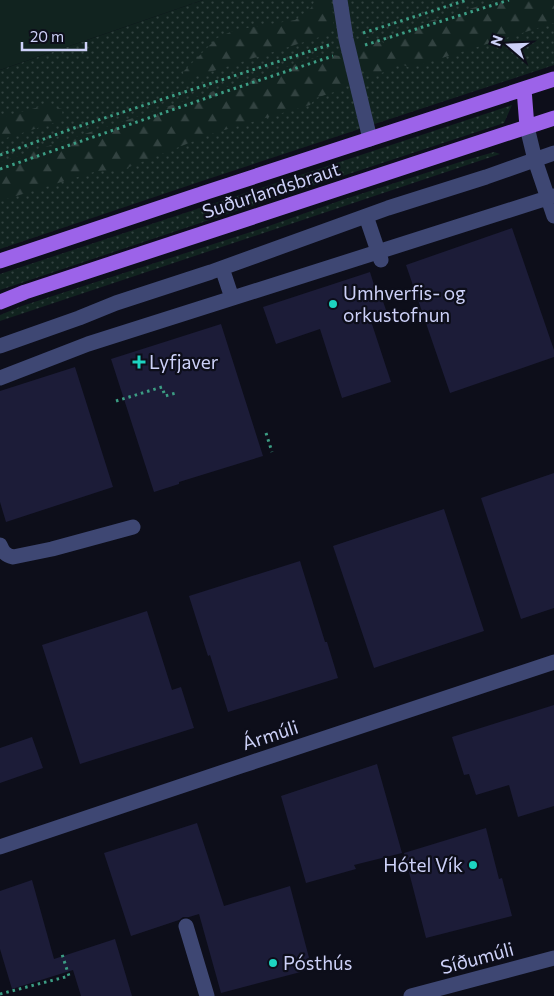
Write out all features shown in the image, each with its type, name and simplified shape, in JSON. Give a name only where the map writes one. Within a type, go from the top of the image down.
[{"type":"main road","name":"Suðurlandsbraut","points":[[0,261],[554,79]]},
{"type":"main road","points":[[524,89],[527,127]]},
{"type":"main road","name":"Suðurlandsbraut","points":[[1,302],[25,292],[554,118]]},
{"type":"street","points":[[340,0],[348,45],[370,139]]},
{"type":"street","points":[[527,127],[535,160],[551,197],[554,216]]},
{"type":"street","points":[[0,346],[116,303],[554,153]]},
{"type":"street","points":[[0,378],[88,344],[232,298],[380,256],[551,197]]},
{"type":"street","points":[[366,216],[380,256]]},
{"type":"street","points":[[222,268],[232,298]]},
{"type":"street","points":[[79,318],[88,344]]},
{"type":"street","points":[[0,545],[6,556],[13,557],[52,549],[133,527]]},
{"type":"street","name":"Ármúli","points":[[0,847],[554,662]]},
{"type":"street","points":[[186,926],[207,996]]},
{"type":"street","name":"Síðumúli","points":[[410,996],[554,958]]},
{"type":"path","points":[[0,169],[233,88],[467,0]]},
{"type":"path","points":[[0,155],[74,128],[348,45],[509,0]]},
{"type":"path","points":[[116,401],[162,387],[165,396],[176,393]]},
{"type":"path","points":[[266,433],[272,452]]},
{"type":"path","points":[[0,995],[69,976],[62,951]]},
{"type":"green space","points":[[0,0],[203,0],[0,70]]},
{"type":"green space","points":[[203,0],[554,0],[554,65],[0,249],[0,70]]},
{"type":"green space","points":[[315,0],[331,0],[334,21],[329,34],[185,80],[183,72],[217,38],[235,30],[295,20],[311,8]]},
{"type":"green space","points":[[499,0],[554,0],[554,23],[410,68],[397,62],[388,71],[374,75],[358,69],[355,45],[361,39],[374,37],[384,43],[423,23]]},
{"type":"green space","points":[[326,54],[346,57],[350,76],[343,89],[316,98],[310,105],[214,133],[124,169],[97,171],[0,201],[0,162]]},
{"type":"green space","points":[[46,105],[62,109],[63,120],[0,140],[0,118]]},
{"type":"green space","points":[[512,105],[504,123],[0,290],[0,274]]},
{"type":"green space","points":[[494,152],[500,154],[0,321],[0,315],[22,306],[266,227],[342,200]]},
{"type":"building","points":[[512,228],[554,350],[554,357],[450,393],[406,265]]},
{"type":"building","points":[[370,272],[375,288],[378,287],[386,310],[369,315],[391,382],[342,398],[320,329],[276,344],[263,307]]},
{"type":"building","points":[[221,324],[263,456],[179,482],[179,484],[154,492],[111,359]]},
{"type":"building","points":[[75,367],[113,487],[6,522],[0,502],[0,391]]},
{"type":"building","points":[[554,473],[554,608],[521,619],[481,498]]},
{"type":"building","points":[[444,509],[484,631],[374,668],[333,546]]},
{"type":"building","points":[[300,561],[338,678],[228,712],[189,596]]},
{"type":"building","points":[[147,611],[172,690],[181,687],[194,728],[80,764],[42,645]]},
{"type":"building","points":[[554,705],[554,806],[518,817],[509,785],[476,795],[469,774],[464,775],[452,737]]},
{"type":"building","points":[[32,737],[43,768],[0,783],[0,748]]},
{"type":"building","points":[[377,764],[402,853],[354,865],[356,869],[306,883],[281,796]]},
{"type":"building","points":[[197,823],[224,906],[290,886],[312,969],[221,993],[199,914],[183,917],[131,936],[104,853]]},
{"type":"building","points":[[486,828],[499,879],[502,878],[512,916],[426,938],[404,853]]},
{"type":"building","points":[[32,880],[54,959],[115,939],[132,996],[81,996],[73,970],[12,989],[0,949],[0,891]]},
{"type":"place","name":"Umhverfis- og orkustofnun","points":[[333,304]]},
{"type":"place","name":"Lyfjaver","points":[[139,362]]},
{"type":"place","name":"Hótel Vík","points":[[473,865]]},
{"type":"place","name":"Pósthús","points":[[273,963]]}]
